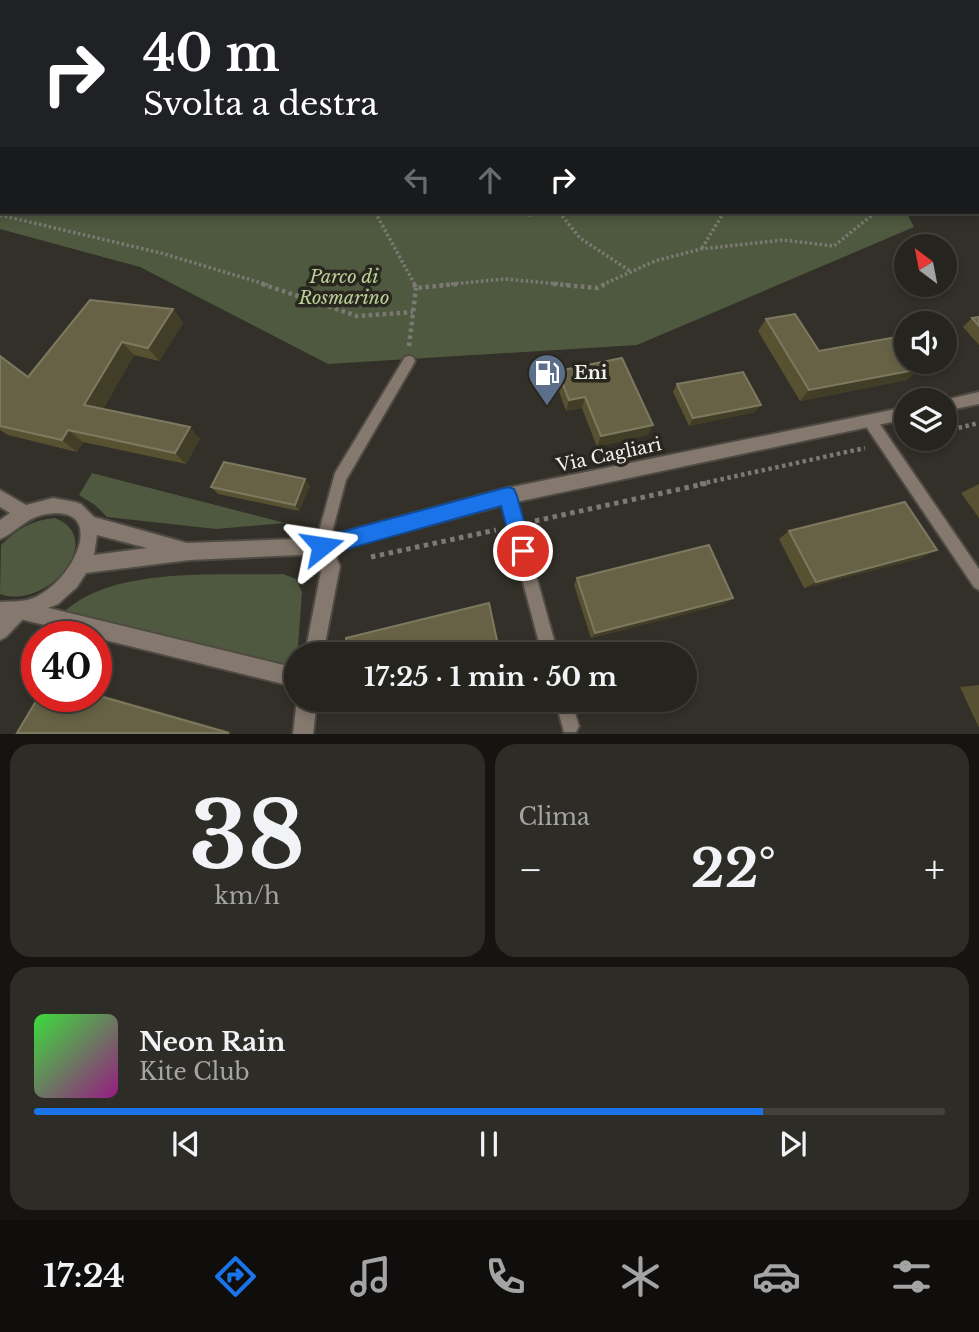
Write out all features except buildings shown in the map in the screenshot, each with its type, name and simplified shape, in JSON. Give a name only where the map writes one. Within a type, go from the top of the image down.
[{"type":"street","points":[[957,403],[979,398]]},
{"type":"street","name":"Via Cagliari","points":[[190,551],[322,546],[508,496],[894,416]]},
{"type":"street","points":[[0,498],[25,513]]},
{"type":"street","points":[[0,531],[25,513],[44,506],[63,505],[78,511],[88,524],[90,548],[83,565],[70,583],[52,599],[14,612],[0,631]]},
{"type":"street","points":[[88,524],[190,551]]},
{"type":"street","points":[[316,642],[331,566],[322,546]]},
{"type":"street","points":[[83,565],[190,551]]},
{"type":"street","points":[[14,612],[284,675]]},
{"type":"street","points":[[303,733],[306,712]]},
{"type":"lane","points":[[322,546],[340,478],[409,361]]},
{"type":"lane","points":[[870,421],[979,582]]},
{"type":"lane","points":[[508,496],[547,642]]},
{"type":"lane","points":[[566,712],[569,726]]},
{"type":"path","points":[[375,214],[416,288],[409,361]]},
{"type":"path","points":[[560,214],[564,224],[583,240],[631,271]]},
{"type":"path","points":[[701,249],[723,214]]},
{"type":"path","points":[[416,288],[505,279],[597,288],[655,261],[701,249],[783,240],[834,246],[874,214]]},
{"type":"path","points":[[0,215],[161,253],[357,316],[413,312]]},
{"type":"path","points":[[957,428],[979,423]]},
{"type":"path","points":[[331,566],[886,444]]},
{"type":"green space","name":"Parco di Rosmarino","points":[[0,214],[907,214],[914,227],[637,345],[328,364],[140,267],[0,229]]},
{"type":"green space","points":[[92,473],[285,523],[216,529],[107,517],[79,495]]},
{"type":"green space","points":[[55,518],[70,528],[75,541],[73,556],[65,570],[52,583],[35,592],[18,596],[0,594],[1,545],[25,526]]},
{"type":"green space","points":[[283,574],[296,579],[302,592],[298,642],[284,642],[284,671],[112,629],[112,621],[80,621],[60,616],[81,600],[106,588],[134,581],[196,575]]},
{"type":"place","name":"Eni","points":[[547,407]]},
{"type":"route","points":[[322,546],[508,496],[523,551]]}]
